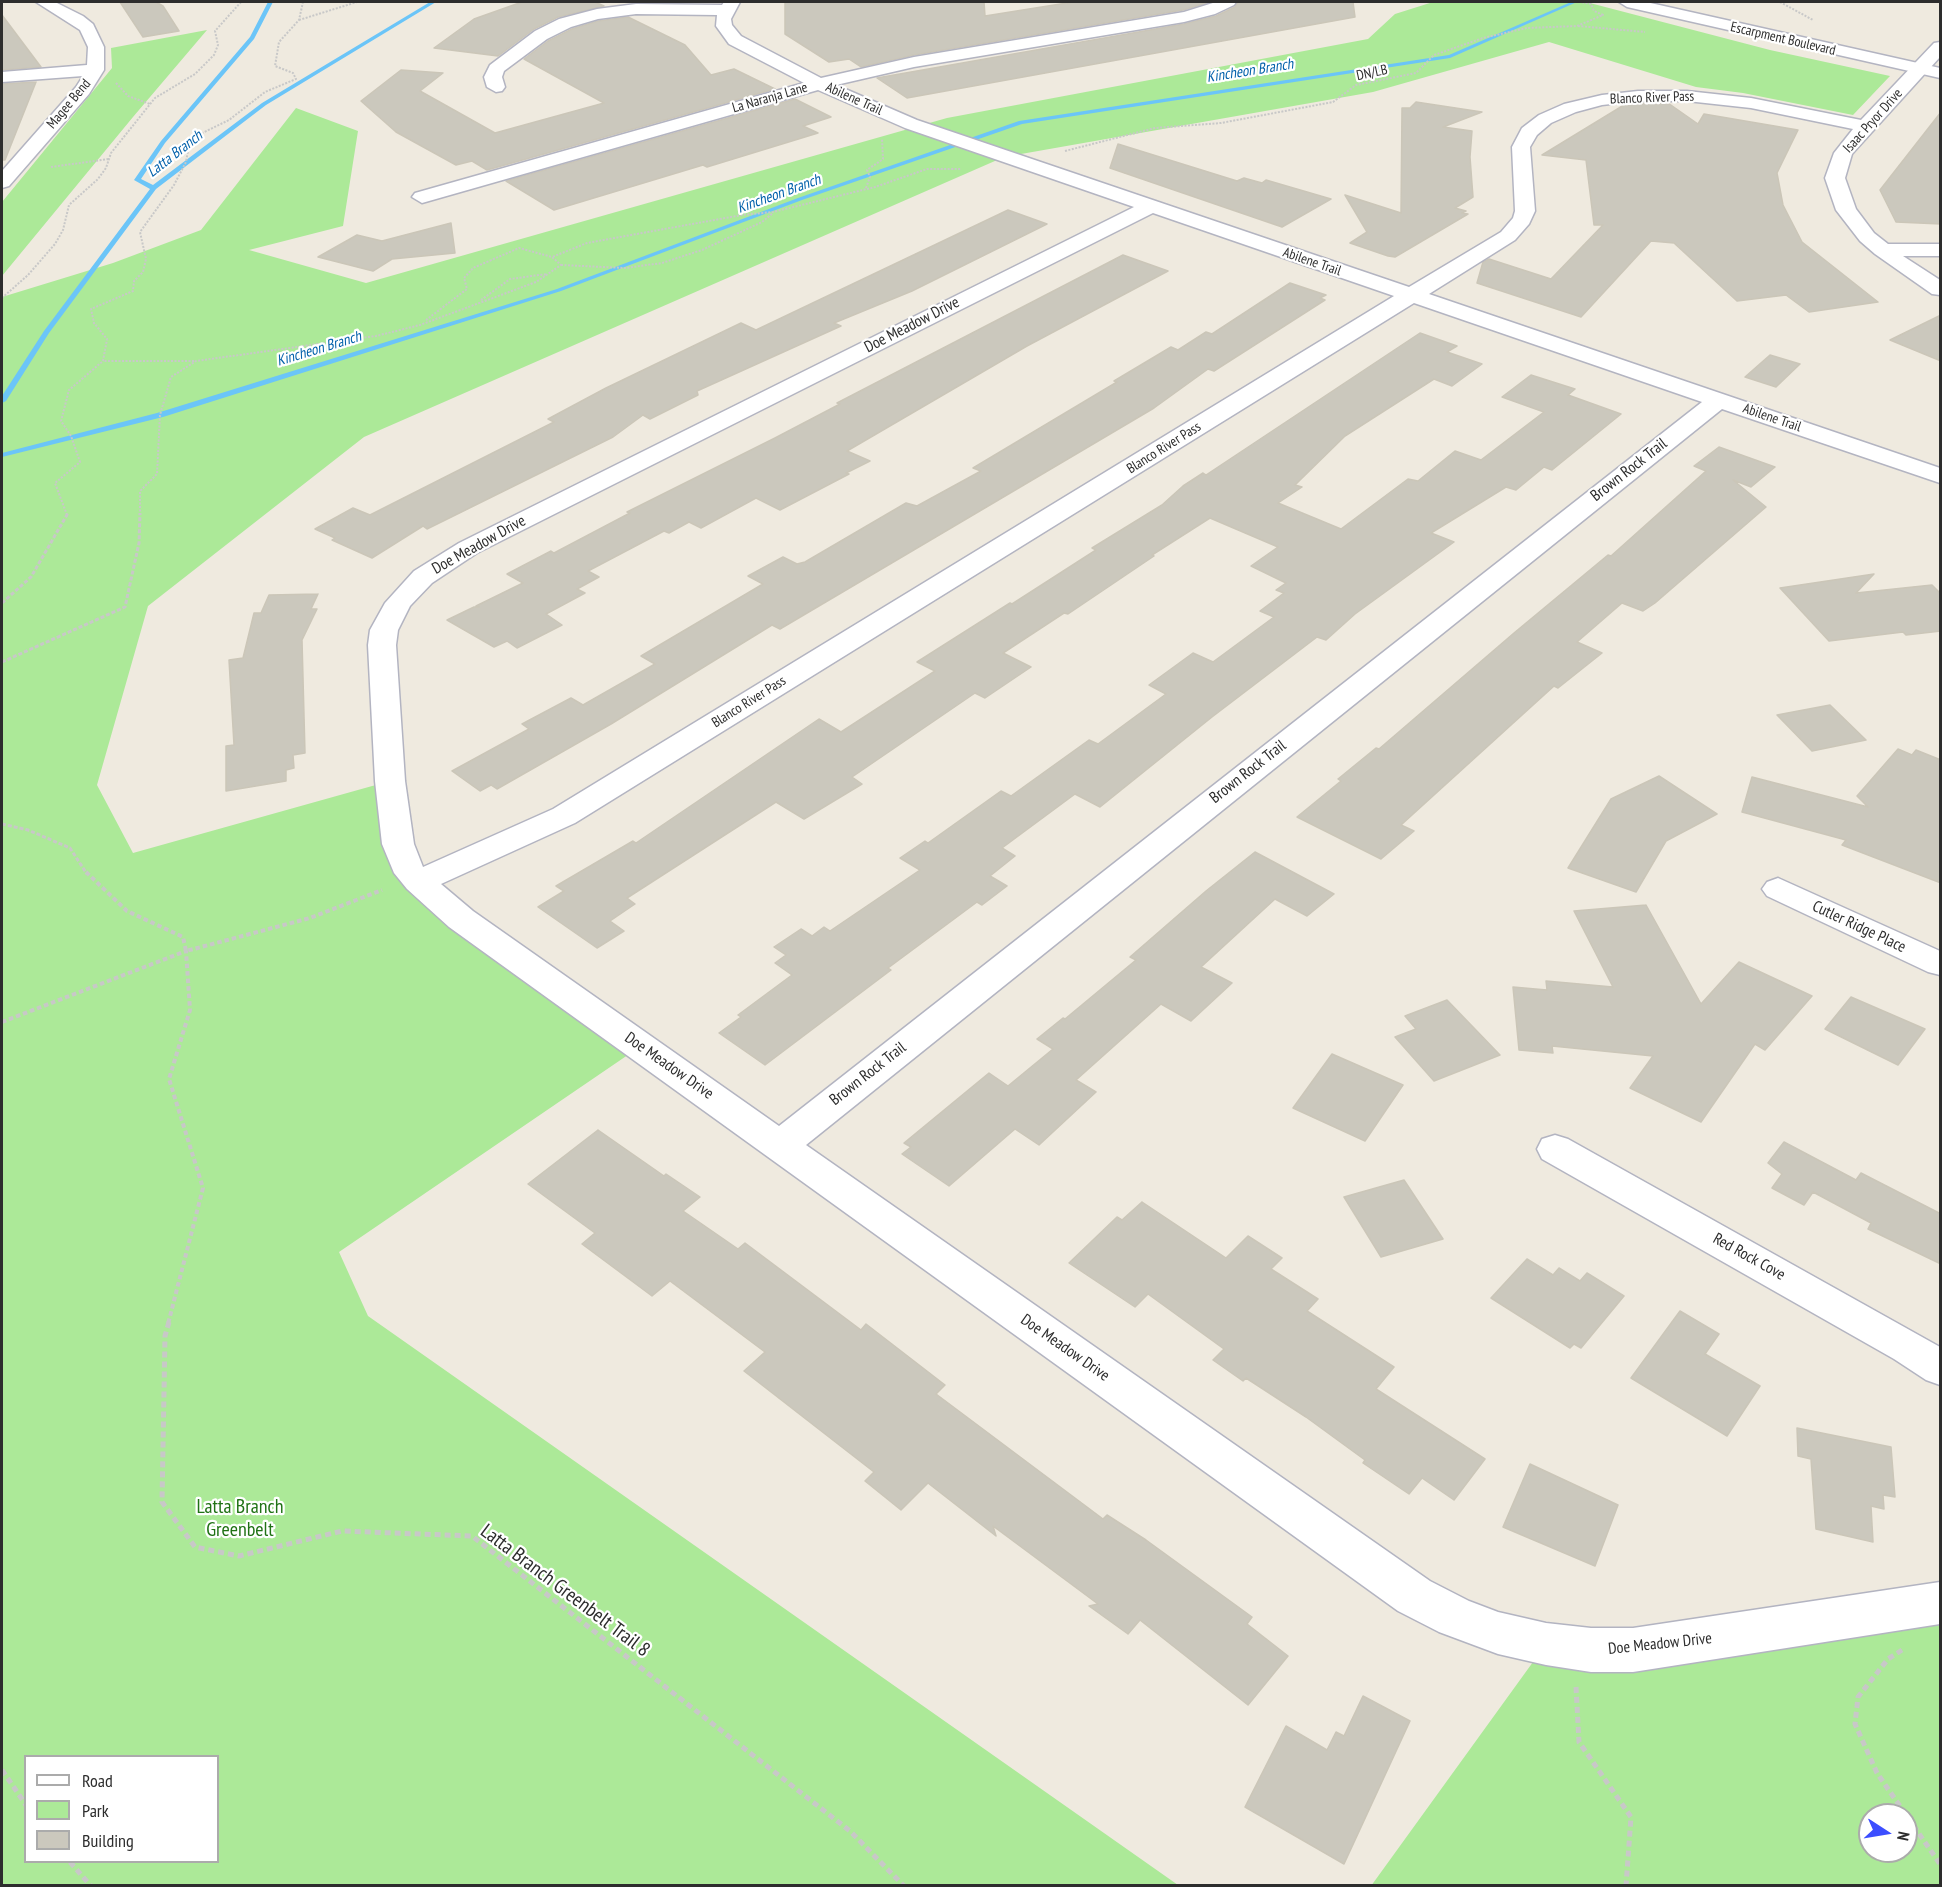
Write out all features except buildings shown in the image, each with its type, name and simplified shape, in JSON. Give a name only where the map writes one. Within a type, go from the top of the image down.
[{"type":"street","name":"Magee Bend","points":[[4,177],[83,90],[95,70],[96,47],[87,28],[77,19],[44,2]]},
{"type":"street","name":"La Naranja Lane","points":[[422,197],[819,84],[914,62],[1184,17],[1209,11],[1228,2]]},
{"type":"street","name":"Escarpment Boulevard","points":[[1627,2],[1935,61]]},
{"type":"street","name":"Escarpment Boulevard","points":[[1666,2],[1935,61]]},
{"type":"street","points":[[496,87],[493,77],[496,69],[541,35],[565,23],[597,14],[636,9],[729,5]]},
{"type":"street","name":"Abilene Trail","points":[[729,5],[724,26],[735,40],[819,84],[911,124],[1941,476]]},
{"type":"street","name":"Isaac Pryor Drive","points":[[1935,61],[1865,126],[1843,153],[1835,178],[1846,210],[1867,237],[1882,250],[1941,289]]},
{"type":"street","points":[[2,77],[95,70]]},
{"type":"street","name":"Blanco River Pass","points":[[418,882],[564,816],[1411,296],[1516,228],[1525,211],[1521,147],[1534,126],[1557,113],[1588,103],[1619,98],[1687,96],[1752,103],[1865,126]]},
{"type":"street","name":"Doe Meadow Drive","points":[[1150,207],[468,548],[442,564],[408,591],[390,617],[382,645],[390,781],[398,844],[405,866],[418,882],[461,919],[1414,1596],[1455,1617],[1498,1632],[1546,1644],[1633,1650],[1941,1603]]},
{"type":"street","points":[[1882,250],[1941,250]]},
{"type":"street","name":"Brown Rock Trail","points":[[780,1145],[1718,401]]},
{"type":"street","name":"Cutler Ridge Place","points":[[1778,889],[1941,964]]},
{"type":"street","name":"Red Rock Cove","points":[[1555,1149],[1908,1347],[1941,1368]]},
{"type":"path","points":[[2,298],[28,275],[55,244],[63,230],[69,205],[98,179],[111,153],[150,104],[210,60],[218,45],[216,31],[241,2]]},
{"type":"path","points":[[2,603],[31,578],[68,514],[55,483],[80,462],[71,436],[61,421],[69,390],[103,361],[107,339],[94,323],[91,309],[133,291],[134,281],[144,272],[146,259],[140,232],[174,185],[186,162],[190,139],[229,120],[265,92],[296,79],[293,73],[275,66],[279,42],[299,20],[303,2]]},
{"type":"path","points":[[299,20],[357,2]]},
{"type":"path","name":"DN/LB","points":[[1058,153],[1155,128],[1221,123],[1333,102],[1356,85],[1416,73],[1434,55],[1483,38],[1527,28],[1577,26],[1603,15],[1594,11],[1591,4],[1580,2]]},
{"type":"path","points":[[1780,2],[1810,16],[1817,24]]},
{"type":"path","points":[[116,79],[120,90],[128,96],[150,104]]},
{"type":"path","points":[[866,189],[870,177],[867,170],[883,159],[881,133]]},
{"type":"path","points":[[4,177],[109,159]]},
{"type":"path","points":[[552,257],[587,243],[742,215],[773,212],[866,189],[927,169],[969,170]]},
{"type":"path","points":[[103,361],[196,361],[376,336],[420,325],[536,282],[561,265],[619,268],[662,263],[712,245],[762,222],[773,212]]},
{"type":"path","points":[[420,325],[467,289],[464,278],[473,268],[503,257],[519,248],[552,257],[561,265]]},
{"type":"path","points":[[475,304],[510,279],[548,274]]},
{"type":"path","points":[[2,662],[125,607],[138,543],[140,491],[157,474],[163,406],[171,377],[196,361]]},
{"type":"path","points":[[2,824],[28,830],[70,848],[91,879],[127,910],[175,931],[183,937],[186,951]]},
{"type":"path","points":[[2,1022],[186,951],[310,918],[382,890]]},
{"type":"path","name":"Latta Branch Greenbelt Trail 8","points":[[186,951],[190,1010],[169,1079],[203,1188],[165,1336],[162,1502],[195,1547],[239,1556],[342,1531],[472,1536],[850,1831],[904,1886]]},
{"type":"path","points":[[1915,1646],[1904,1648],[1887,1659],[1858,1697],[1855,1724],[1877,1773],[1941,1864]]},
{"type":"path","points":[[1573,1647],[1579,1742],[1631,1817],[1626,1886]]},
{"type":"path","points":[[2,1770],[24,1802]]},
{"type":"path","points":[[71,1863],[91,1886]]},
{"type":"green space","name":"Latta Branch Greenbelt","points":[[1433,2],[1586,2],[1770,50],[1890,76],[1853,115],[1743,93],[1696,87],[1549,42],[1373,92],[1004,157],[364,437],[148,606],[97,785],[133,853],[390,781],[405,866],[641,1046],[339,1252],[368,1316],[1178,1885],[2,1886],[2,297],[113,263],[201,230],[296,108],[358,131],[343,226],[249,250],[366,283],[947,118],[1368,39],[1395,14]]},
{"type":"green space","points":[[207,30],[2,276],[2,202],[112,68],[111,48]]},
{"type":"green space","points":[[1937,1603],[1940,1608],[1940,1885],[1371,1886],[1546,1644]]},
{"type":"waterway","points":[[154,188],[137,180],[163,142],[252,38],[270,2]]},
{"type":"waterway","name":"Latta Branch","points":[[154,188],[264,104],[433,2]]},
{"type":"waterway","name":"Kincheon Branch","points":[[2,455],[160,415],[559,290],[800,199],[1021,122],[1450,56],[1574,2]]},
{"type":"waterway","name":"Latta Branch","points":[[2,401],[46,332],[154,188]]}]
